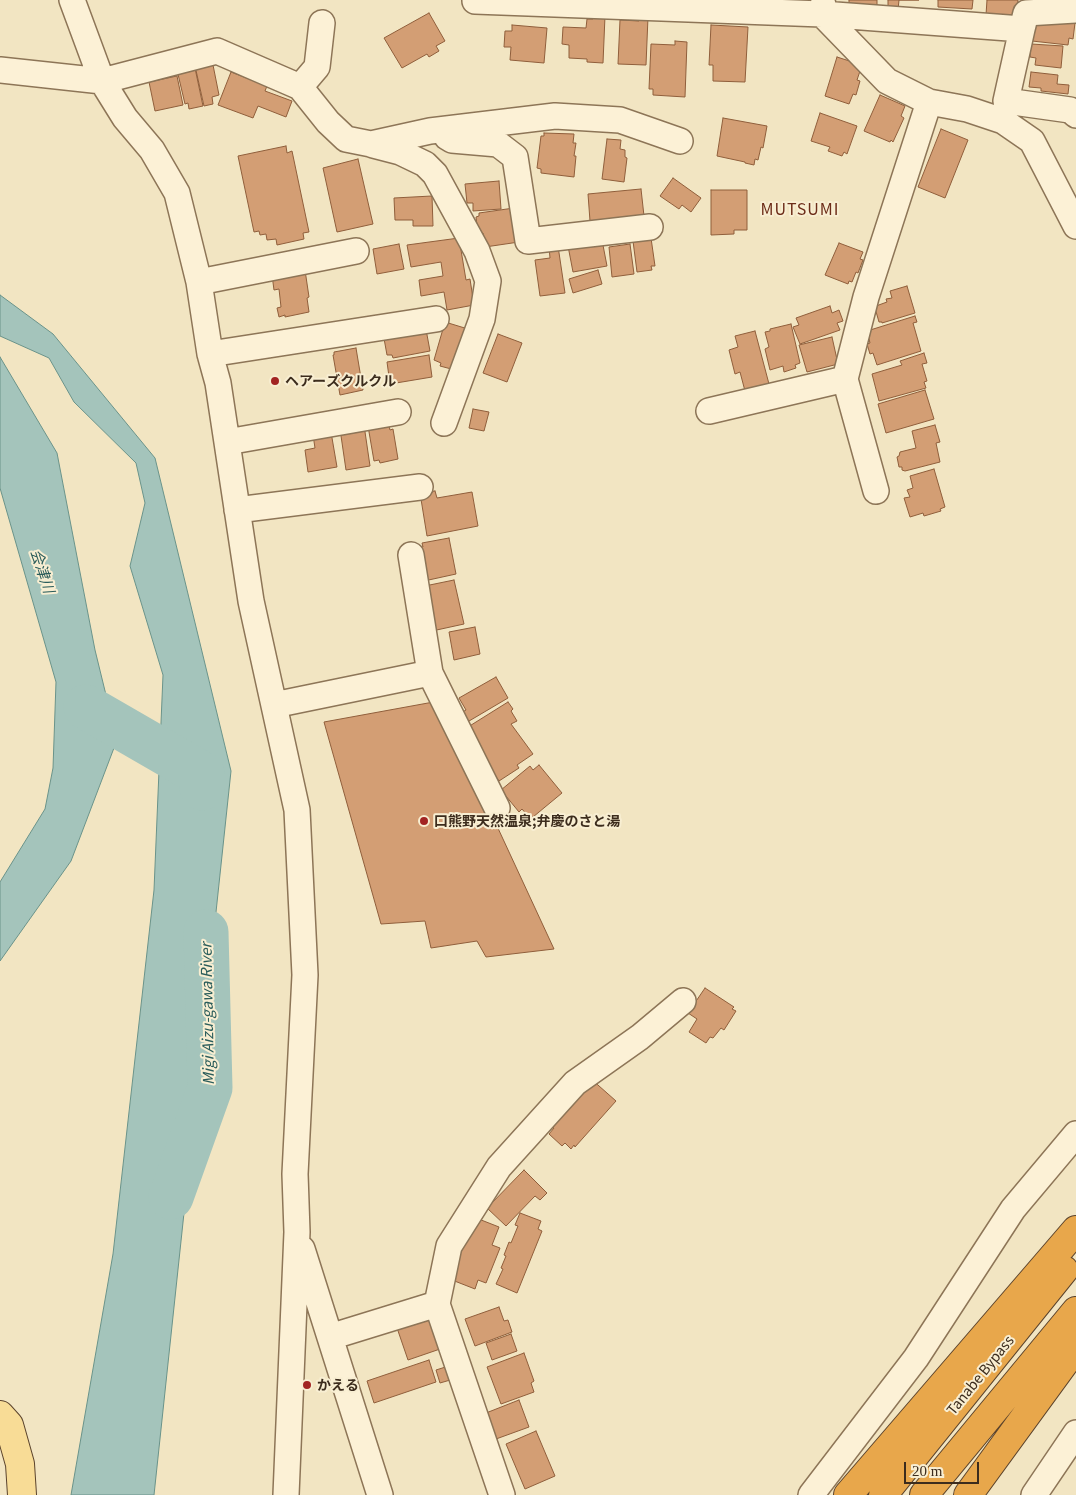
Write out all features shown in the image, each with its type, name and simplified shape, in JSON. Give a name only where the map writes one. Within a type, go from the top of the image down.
[{"type":"highway","points":[[848,1495],[1076,1230]]},
{"type":"highway","name":"Tanabe Bypass","points":[[883,1495],[1076,1254]]},
{"type":"highway","points":[[924,1495],[1076,1311]]},
{"type":"highway","points":[[968,1495],[1076,1347]]},
{"type":"main road","points":[[0,1415],[9,1425],[20,1464],[22,1495]]},
{"type":"street","points":[[72,0],[102,81],[125,118],[152,150],[176,193],[198,282],[210,354],[218,383],[251,601],[297,810],[305,965],[295,1174],[297,1232],[286,1495]]},
{"type":"street","points":[[475,0],[475,2],[822,7],[1022,29]]},
{"type":"street","points":[[822,7],[887,81],[929,102],[967,109],[1003,121],[1032,141],[1076,226]]},
{"type":"street","points":[[1076,10],[1026,12],[1006,101],[1070,110],[1076,115]]},
{"type":"street","points":[[300,87],[317,67],[322,23]]},
{"type":"street","points":[[0,70],[102,81],[217,51],[300,87],[328,122],[346,139],[400,152],[426,164],[436,174],[477,251],[488,281],[482,319],[444,424]]},
{"type":"street","points":[[876,491],[845,379],[866,297],[929,102]]},
{"type":"street","points":[[371,144],[430,131],[555,116],[620,120],[680,141]]},
{"type":"street","points":[[430,131],[452,140],[498,144],[515,157],[528,241],[650,227]]},
{"type":"street","points":[[198,282],[356,251]]},
{"type":"street","points":[[210,354],[436,319]]},
{"type":"street","points":[[709,411],[845,379]]},
{"type":"street","points":[[227,442],[398,412]]},
{"type":"street","points":[[237,510],[420,487]]},
{"type":"street","points":[[411,555],[430,673],[497,808]]},
{"type":"street","points":[[274,705],[430,673]]},
{"type":"street","points":[[502,1495],[437,1304],[449,1246],[499,1167],[575,1083],[640,1037],[683,1001]]},
{"type":"street","points":[[811,1495],[916,1358],[1013,1209],[1076,1134]]},
{"type":"street","points":[[297,1232],[380,1495]]},
{"type":"street","points":[[330,1337],[437,1304]]},
{"type":"street","points":[[1034,1495],[1076,1433]]},
{"type":"water","points":[[0,295],[53,334],[155,458],[231,771],[154,1495],[71,1495],[113,1254],[154,890],[163,675],[130,566],[145,503],[136,463],[74,402],[49,358],[0,336]]},
{"type":"water","name":"会津川","points":[[0,357],[57,453],[95,650],[117,740],[71,861],[0,961],[0,882],[45,809],[53,768],[56,682],[0,488]]},
{"type":"building","points":[[849,0],[877,0],[877,9],[849,7]]},
{"type":"building","points":[[888,0],[899,0],[898,10],[888,10]]},
{"type":"building","points":[[938,0],[973,0],[972,9],[938,7]]},
{"type":"building","points":[[987,0],[1018,0],[1016,16],[986,15]]},
{"type":"building","points":[[429,13],[445,41],[436,46],[439,51],[429,57],[427,54],[402,68],[384,38]]},
{"type":"building","points":[[593,15],[605,16],[603,63],[587,62],[587,59],[569,58],[569,45],[562,44],[563,27],[586,28],[587,19],[593,19]]},
{"type":"building","points":[[639,17],[648,17],[646,65],[618,64],[620,20],[639,21]]},
{"type":"building","points":[[1042,19],[1075,23],[1073,39],[1069,38],[1068,45],[1032,41],[1034,24],[1042,25]]},
{"type":"building","points":[[512,25],[547,28],[544,63],[510,60],[511,47],[504,47],[505,31],[512,31]]},
{"type":"building","points":[[711,25],[748,27],[745,82],[713,81],[713,65],[709,65]]},
{"type":"building","points":[[675,41],[687,42],[685,97],[653,95],[653,89],[649,89],[651,44],[675,45]]},
{"type":"building","points":[[1031,44],[1063,46],[1061,68],[1035,65],[1036,58],[1030,57]]},
{"type":"building","points":[[837,57],[862,65],[857,80],[860,81],[856,95],[853,94],[849,104],[825,96]]},
{"type":"building","points":[[213,65],[219,95],[212,97],[213,104],[204,106],[195,66]]},
{"type":"building","points":[[195,68],[203,106],[189,109],[188,103],[185,104],[177,70]]},
{"type":"building","points":[[231,72],[267,86],[265,91],[292,101],[286,117],[258,106],[253,118],[218,105]]},
{"type":"building","points":[[1031,72],[1058,75],[1057,84],[1069,85],[1068,94],[1041,91],[1041,88],[1029,87]]},
{"type":"building","points":[[177,76],[183,105],[155,111],[149,82]]},
{"type":"building","points":[[880,95],[905,106],[901,116],[904,118],[893,142],[864,131]]},
{"type":"building","points":[[820,113],[857,126],[847,154],[844,152],[842,156],[828,151],[830,147],[811,141]]},
{"type":"building","points":[[723,118],[767,126],[763,148],[761,147],[758,160],[755,159],[754,165],[717,156]]},
{"type":"building","points":[[941,129],[968,140],[945,198],[918,187]]},
{"type":"building","points":[[544,133],[574,134],[573,143],[576,143],[574,156],[576,156],[574,177],[541,173],[541,169],[537,168],[541,136],[544,136]]},
{"type":"building","points":[[607,139],[621,140],[620,149],[625,150],[625,157],[627,158],[624,182],[602,179]]},
{"type":"building","points":[[286,146],[287,153],[292,151],[309,232],[303,233],[304,239],[277,245],[276,239],[267,240],[266,234],[260,235],[259,231],[254,232],[238,156]]},
{"type":"building","points":[[358,159],[373,224],[337,232],[323,168]]},
{"type":"building","points":[[673,178],[701,198],[691,212],[682,205],[679,209],[660,196]]},
{"type":"building","points":[[499,181],[501,209],[473,211],[473,203],[467,203],[465,184]]},
{"type":"building","points":[[641,189],[644,216],[590,221],[588,194]]},
{"type":"building","points":[[711,190],[747,190],[747,230],[734,230],[734,234],[711,235]]},
{"type":"building","points":[[432,196],[433,226],[413,226],[413,220],[395,220],[394,198]]},
{"type":"building","points":[[514,208],[519,242],[485,247],[483,233],[478,234],[476,217],[479,216],[479,213]]},
{"type":"building","points":[[459,238],[466,280],[470,279],[474,305],[447,310],[444,292],[421,296],[419,280],[443,276],[441,262],[411,267],[407,245]]},
{"type":"building","points":[[651,238],[655,266],[651,266],[652,270],[637,272],[633,241]]},
{"type":"building","points":[[602,240],[607,266],[573,272],[568,246]]},
{"type":"building","points":[[839,243],[863,252],[860,259],[863,260],[858,273],[856,272],[852,282],[849,281],[848,284],[825,275]]},
{"type":"building","points":[[399,244],[404,269],[377,274],[373,249]]},
{"type":"building","points":[[630,244],[634,274],[612,277],[609,247]]},
{"type":"building","points":[[558,246],[565,293],[540,296],[535,260],[550,258],[549,247]]},
{"type":"building","points":[[305,270],[309,312],[279,317],[277,308],[281,307],[279,289],[274,290],[272,275]]},
{"type":"building","points":[[598,270],[602,284],[573,293],[569,279]]},
{"type":"building","points":[[907,286],[915,313],[882,323],[879,322],[876,306],[887,302],[886,299],[892,298],[890,291]]},
{"type":"building","points":[[830,306],[832,313],[839,310],[843,321],[837,323],[840,330],[800,344],[793,327],[799,325],[796,318]]},
{"type":"building","points":[[915,316],[917,322],[913,323],[921,351],[877,365],[873,353],[870,354],[867,344],[870,343],[867,331]]},
{"type":"building","points":[[445,322],[468,329],[455,370],[440,366],[441,363],[434,360]]},
{"type":"building","points":[[425,324],[430,351],[393,358],[392,355],[387,355],[383,333]]},
{"type":"building","points":[[791,324],[800,363],[795,365],[796,368],[784,372],[783,366],[770,370],[765,349],[769,347],[765,332]]},
{"type":"building","points":[[755,331],[769,384],[745,391],[740,372],[735,374],[729,350],[738,347],[735,336]]},
{"type":"building","points":[[498,334],[522,343],[507,382],[483,373]]},
{"type":"building","points":[[832,337],[838,364],[807,372],[799,345]]},
{"type":"building","points":[[356,348],[363,390],[340,395],[334,352]]},
{"type":"building","points":[[924,353],[927,363],[922,364],[927,381],[924,382],[926,388],[879,401],[872,374],[902,365],[900,361]]},
{"type":"building","points":[[429,355],[432,377],[390,384],[387,362]]},
{"type":"building","points":[[925,390],[934,419],[886,433],[878,404]]},
{"type":"building","points":[[473,409],[489,412],[484,431],[469,428]]},
{"type":"building","points":[[364,425],[370,466],[346,470],[340,429]]},
{"type":"building","points":[[935,425],[940,442],[936,443],[940,462],[905,471],[902,470],[902,467],[899,467],[897,457],[900,452],[916,448],[912,431]]},
{"type":"building","points":[[368,426],[389,426],[390,430],[393,429],[398,459],[380,463],[379,460],[374,461]]},
{"type":"building","points":[[331,432],[337,467],[308,472],[305,450],[315,448],[313,435]]},
{"type":"building","points":[[934,469],[945,507],[940,509],[941,511],[924,516],[923,513],[910,517],[904,498],[910,497],[907,490],[913,488],[910,476]]},
{"type":"building","points":[[435,491],[437,498],[472,492],[478,526],[427,536],[420,493]]},
{"type":"building","points":[[449,538],[456,574],[424,581],[422,543]]},
{"type":"building","points":[[454,580],[464,624],[432,631],[420,587]]},
{"type":"building","points":[[475,627],[480,654],[454,660],[449,632]]},
{"type":"building","points":[[496,677],[508,698],[464,724],[459,714],[466,710],[459,698]]},
{"type":"building","name":"口熊野天然温泉;弁慶のさと湯","points":[[439,701],[554,949],[486,957],[477,941],[431,948],[425,921],[381,924],[324,722]]},
{"type":"building","points":[[508,702],[513,709],[511,711],[517,721],[511,724],[533,754],[517,765],[519,768],[499,781],[481,755],[484,753],[468,727]]},
{"type":"building","points":[[539,765],[562,793],[533,817],[530,814],[528,816],[522,809],[519,812],[501,790],[530,766],[533,770]]},
{"type":"building","points":[[705,988],[734,1007],[732,1009],[736,1011],[724,1030],[721,1028],[706,1043],[689,1032],[697,1019],[688,1013]]},
{"type":"building","points":[[590,1078],[616,1101],[575,1147],[574,1145],[571,1149],[565,1143],[562,1146],[549,1134],[554,1128],[549,1124]]},
{"type":"building","points":[[524,1170],[547,1193],[540,1200],[535,1196],[506,1226],[487,1208]]},
{"type":"building","points":[[520,1213],[541,1221],[538,1229],[542,1231],[517,1293],[496,1284],[503,1269],[501,1268],[506,1256],[504,1255],[518,1226],[515,1225]]},
{"type":"building","points":[[471,1216],[499,1227],[492,1245],[500,1248],[486,1283],[478,1280],[475,1289],[452,1280],[451,1269]]},
{"type":"building","points":[[499,1307],[504,1321],[508,1320],[512,1332],[475,1346],[465,1319]]},
{"type":"building","points":[[432,1313],[443,1348],[408,1360],[396,1325]]},
{"type":"building","points":[[511,1334],[517,1351],[492,1360],[486,1343]]},
{"type":"building","points":[[524,1353],[534,1381],[531,1383],[534,1392],[501,1404],[487,1367]]},
{"type":"building","points":[[429,1360],[436,1382],[374,1403],[367,1381]]},
{"type":"building","points":[[455,1364],[457,1378],[440,1383],[436,1370]]},
{"type":"building","points":[[519,1400],[529,1427],[496,1439],[486,1413]]},
{"type":"building","points":[[536,1431],[555,1476],[525,1489],[506,1444]]},
{"type":"waterway","name":"Migi Aizu-gawa River","points":[[86,707],[202,774],[202,788]]},
{"type":"waterway","name":"Migi Aizu-gawa River","points":[[171,1197],[210,1088],[206,932]]},
{"type":"place","name":"ヘアーズクルクル","points":[[275,381]]},
{"type":"place","name":"口熊野天然温泉;弁慶のさと湯","points":[[424,821]]},
{"type":"place","name":"かえる","points":[[307,1385]]},
{"type":"district","name":"MUTSUMI","points":[[800,209]]}]
